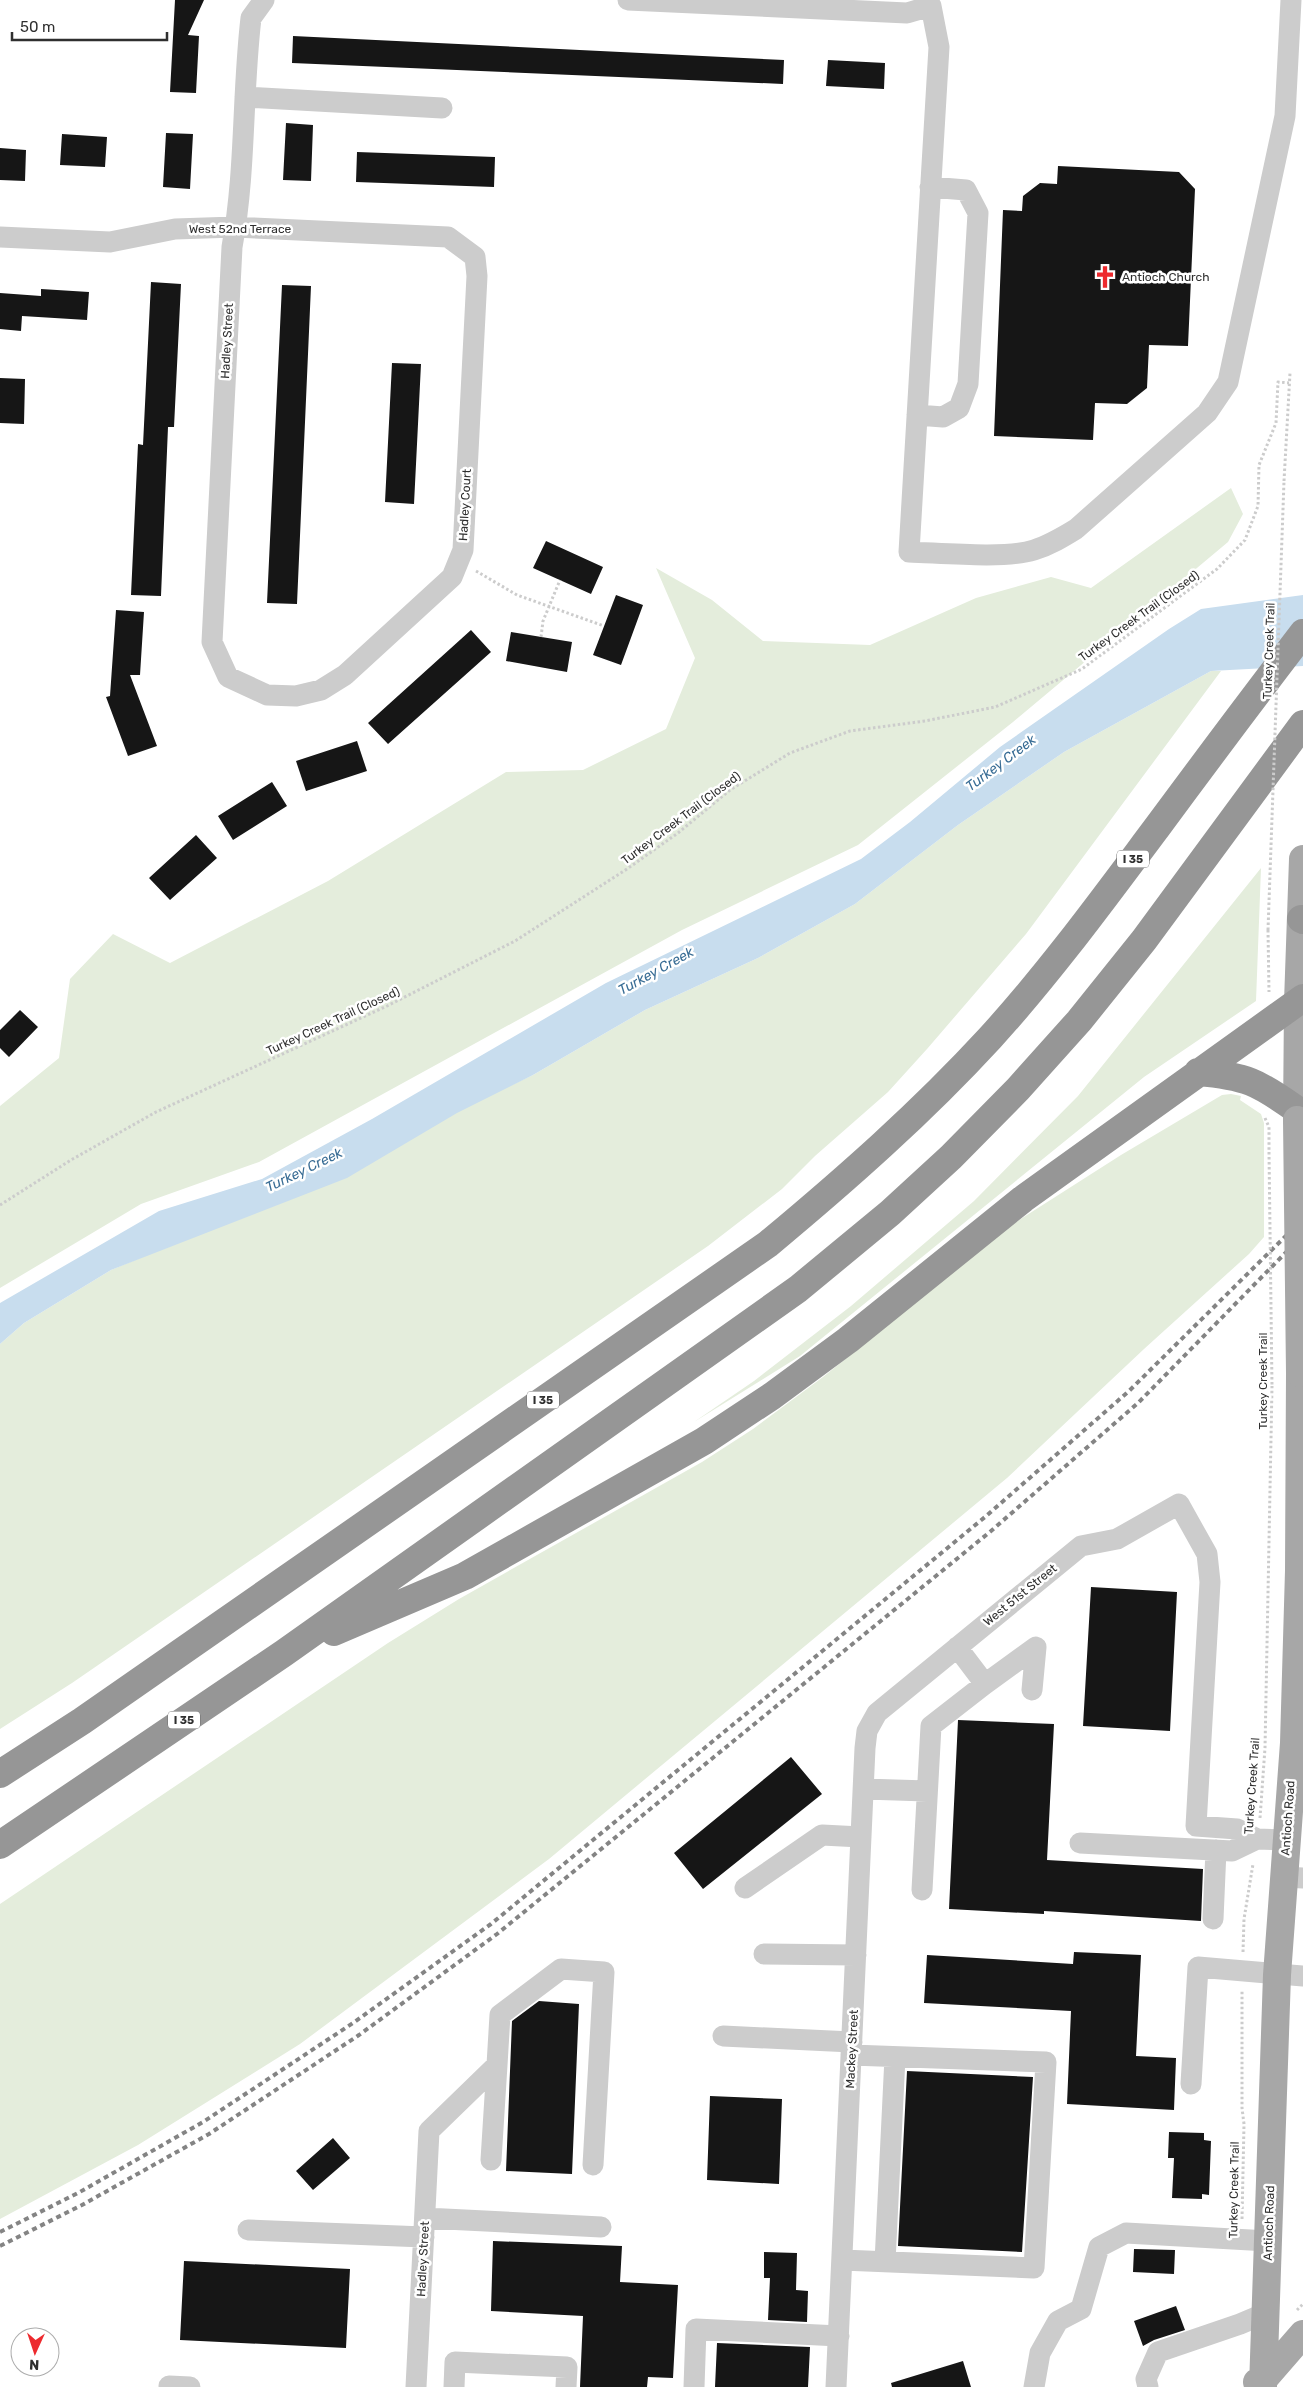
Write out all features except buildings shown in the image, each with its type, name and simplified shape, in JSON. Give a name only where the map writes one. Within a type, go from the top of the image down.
[{"type":"highway","name":"I 35","points":[[0,1774],[90,1715],[760,1250],[839,1185],[912,1119],[990,1037],[1044,975],[1108,894],[1303,632]]},
{"type":"highway","name":"I 35","points":[[0,1846],[284,1653],[798,1289],[890,1213],[951,1157],[1024,1082],[1079,1021],[1144,940],[1303,724]]},
{"type":"highway","points":[[284,1653],[465,1576],[704,1440],[772,1396],[848,1340],[1022,1199],[1300,1000]]},
{"type":"highway","points":[[1198,1072],[1228,1074],[1252,1081],[1269,1090],[1297,1115]]},
{"type":"main road","name":"Antioch Road","points":[[1257,2385],[1265,2321],[1268,2241],[1290,1975],[1293,1878],[1287,1840],[1295,1696],[1300,1373],[1297,1115],[1303,859]]},
{"type":"main road","points":[[1257,2385],[1303,2334]]},
{"type":"street","name":"Hadley Street","points":[[234,680],[228,677],[212,642],[232,247],[241,173],[251,18],[264,0]]},
{"type":"street","points":[[628,0],[907,13],[932,3],[939,47],[910,552],[1014,554],[1055,542],[1076,529],[1207,413],[1228,382],[1285,116],[1291,0]]},
{"type":"street","points":[[245,96],[442,108]]},
{"type":"street","points":[[917,415],[943,416],[959,408],[968,384],[969,375],[978,213],[966,190],[930,187]]},
{"type":"street","name":"West 52nd Terrace","points":[[0,237],[110,242],[144,237],[174,229],[235,227],[448,236],[475,257]]},
{"type":"street","name":"Hadley Court","points":[[234,680],[267,695],[296,696],[321,690],[345,675],[388,638],[452,577],[463,550],[477,276],[475,257]]},
{"type":"street","name":"West 51st Street","points":[[876,1713],[1081,1546],[1117,1538],[1179,1504],[1207,1554],[1210,1582],[1196,1826],[1236,1829],[1257,1839]]},
{"type":"street","points":[[957,1647],[984,1684]]},
{"type":"street","points":[[922,1890],[931,1726],[984,1684],[1036,1647],[1032,1690]]},
{"type":"street","name":"Mackey Street","points":[[836,2387],[867,1731],[876,1713]]},
{"type":"street","points":[[864,1789],[927,1791]]},
{"type":"street","points":[[745,1888],[822,1835],[861,1837]]},
{"type":"street","points":[[1080,1843],[1232,1851],[1257,1839],[1287,1840]]},
{"type":"street","points":[[1213,1919],[1216,1850]]},
{"type":"street","points":[[764,1954],[856,1955]]},
{"type":"street","points":[[1191,2084],[1198,1968],[1290,1975]]},
{"type":"street","points":[[491,2160],[500,2015],[561,1969],[604,1972],[594,2165]]},
{"type":"street","points":[[723,2036],[852,2048],[895,2056],[1046,2062],[1034,2268],[842,2260]]},
{"type":"street","points":[[885,2262],[895,2056]]},
{"type":"street","name":"Hadley Street","points":[[416,2387],[430,2131],[496,2065]]},
{"type":"street","points":[[248,2230],[601,2227]]},
{"type":"street","points":[[1034,2387],[1040,2353],[1058,2321],[1081,2309],[1099,2247],[1126,2233],[1242,2238],[1268,2241]]},
{"type":"street","points":[[1148,2387],[1146,2379],[1158,2352],[1240,2324],[1265,2321]]},
{"type":"street","points":[[694,2387],[696,2330],[839,2336]]},
{"type":"street","points":[[454,2387],[455,2362],[567,2367],[566,2387]]},
{"type":"path","name":"Turkey Creek Trail","points":[[1268,930],[1284,481],[1290,373]]},
{"type":"path","name":"Turkey Creek Trail (Closed)","points":[[0,1205],[70,1160],[156,1112],[387,1006],[515,941],[627,869],[678,833],[730,790],[790,753],[850,731],[880,729],[995,707],[1082,669],[1217,570],[1245,540],[1258,506],[1259,465],[1276,423],[1278,382],[1289,383]]},
{"type":"path","points":[[458,562],[517,595],[604,626]]},
{"type":"path","points":[[541,637],[548,607],[560,580]]},
{"type":"path","name":"Turkey Creek Trail","points":[[1242,2238],[1244,1919],[1257,1839],[1265,1748],[1272,1386],[1269,1152]]},
{"type":"path","points":[[1265,2321],[1293,2314],[1303,2304]]},
{"type":"green space","points":[[1231,488],[1243,514],[1228,542],[1013,722],[858,845],[682,930],[259,1162],[141,1204],[0,1288],[0,1106],[59,1058],[70,979],[113,934],[170,963],[328,881],[506,772],[583,770],[666,729],[695,658],[656,568],[712,600],[763,641],[870,645],[976,598],[1051,577],[1091,588]]},
{"type":"green space","points":[[1211,671],[1221,671],[1026,934],[888,1092],[815,1156],[782,1189],[708,1246],[72,1683],[0,1729],[0,1344],[24,1323],[111,1270],[179,1242],[533,1075],[645,1010],[758,958],[855,904],[958,825],[1064,752]]},
{"type":"green space","points":[[1261,868],[1256,1001],[1144,1077],[800,1356],[694,1422],[754,1381],[851,1306],[974,1201],[1078,1096]]},
{"type":"green space","points":[[1222,1095],[1241,1096],[1240,1100],[1261,1114],[1264,1123],[1264,1237],[1249,1254],[1144,1349],[1007,1478],[549,1859],[300,2044],[138,2145],[0,2219],[0,1904],[388,1643],[459,1599],[702,1462],[753,1429],[823,1377],[1013,1224],[1121,1155]]},
{"type":"water","name":"Turkey Creek","points":[[1303,595],[1303,666],[1211,671],[1064,752],[958,825],[855,904],[758,958],[645,1010],[533,1075],[457,1113],[347,1178],[111,1270],[24,1323],[0,1344],[0,1303],[159,1211],[262,1179],[372,1119],[606,983],[861,859],[910,822],[1000,747],[1169,629],[1201,609]]},
{"type":"railway","points":[[0,2232],[78,2193],[203,2122],[353,2023],[491,1924],[985,1517],[1129,1391],[1303,1219]]},
{"type":"railway","points":[[0,2246],[82,2205],[209,2134],[359,2035],[497,1934],[991,1531],[1138,1403],[1303,1235]]},
{"type":"place","name":"Antioch Church","points":[[1105,277]]}]
